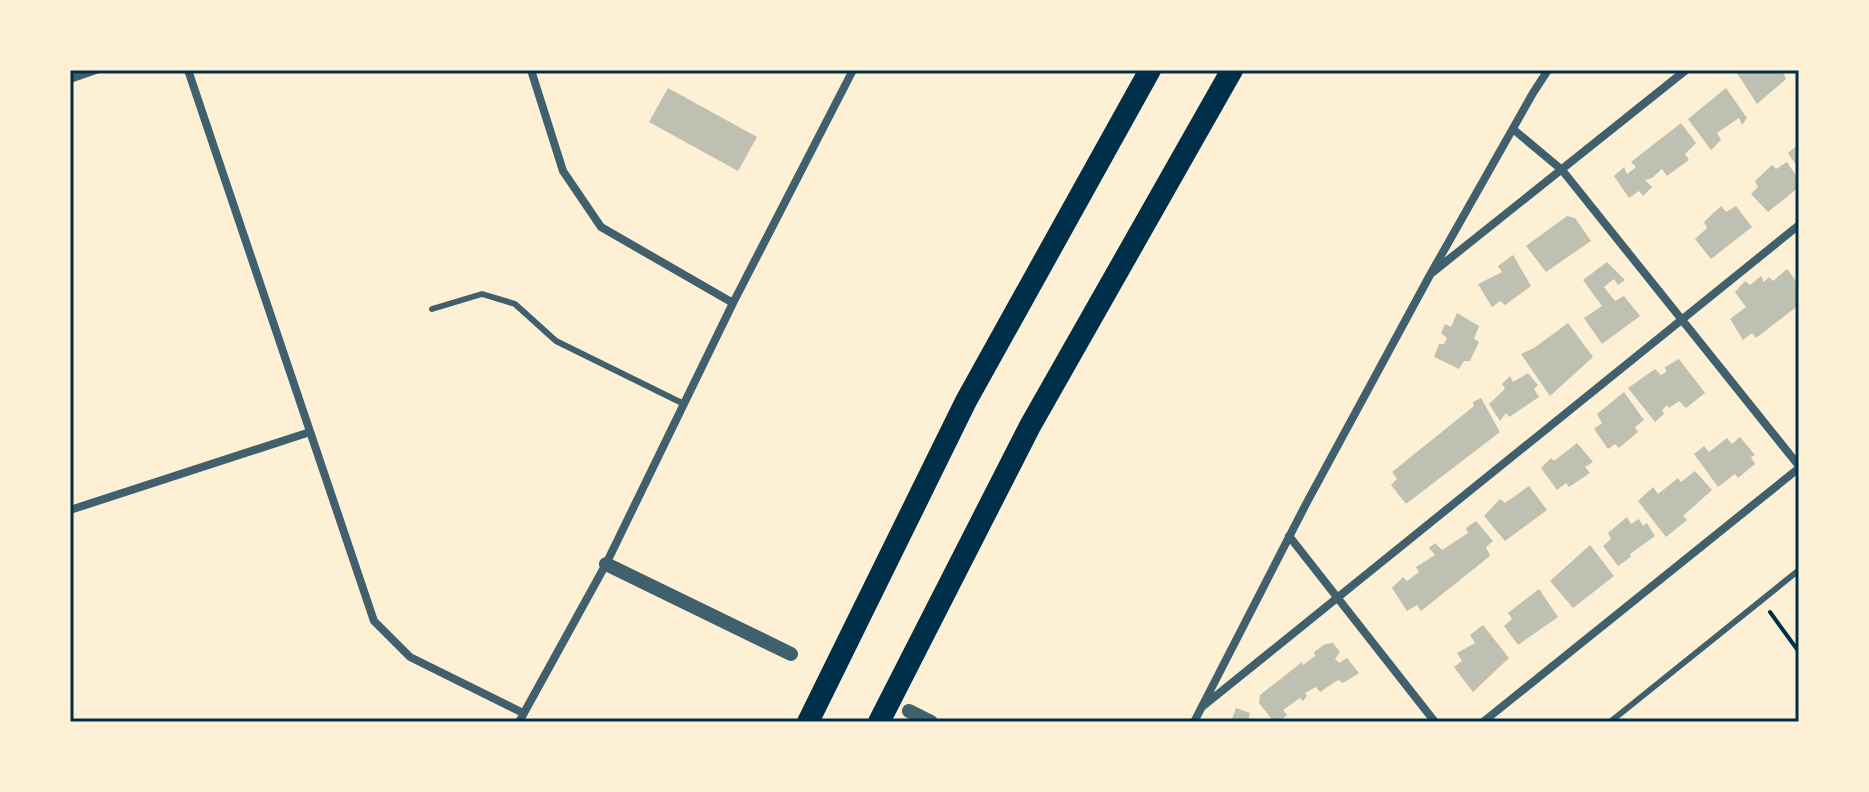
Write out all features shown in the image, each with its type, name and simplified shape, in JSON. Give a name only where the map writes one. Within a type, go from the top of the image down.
[{"type":"highway","points":[[808,722],[966,401],[1150,70]]},
{"type":"highway","points":[[879,722],[1030,426],[1232,70]]},
{"type":"street","points":[[70,79],[96,70]]},
{"type":"street","points":[[188,70],[374,621],[410,657],[521,718],[606,564],[733,303],[853,70]]},
{"type":"street","points":[[531,70],[563,171],[601,227],[733,303]]},
{"type":"street","points":[[1194,722],[1289,536],[1430,275],[1548,70]]},
{"type":"street","points":[[1430,275],[1686,70]]},
{"type":"street","points":[[1483,722],[1799,467],[1562,170],[1513,129]]},
{"type":"street","points":[[1202,707],[1799,225]]},
{"type":"street","points":[[70,510],[310,432]]},
{"type":"street","points":[[1289,536],[1435,722]]},
{"type":"street","points":[[606,564],[791,654]]},
{"type":"street","points":[[909,711],[931,722]]},
{"type":"lane","points":[[432,309],[482,294],[515,304],[556,341],[684,404]]},
{"type":"lane","points":[[1610,722],[1799,570]]},
{"type":"path","points":[[1762,600],[1799,652]]},
{"type":"building","points":[[1735,70],[1788,70],[1783,72],[1786,79],[1757,104]]},
{"type":"building","points":[[668,88],[757,137],[738,171],[649,122]]},
{"type":"building","points":[[1726,88],[1747,118],[1742,125],[1739,118],[1717,133],[1721,140],[1711,150],[1688,119]]},
{"type":"building","points":[[1681,123],[1696,143],[1685,154],[1689,160],[1667,176],[1662,169],[1645,180],[1652,187],[1643,196],[1639,191],[1629,198],[1614,176],[1624,167],[1627,174],[1636,167],[1631,162]]},
{"type":"building","points":[[1799,144],[1799,169],[1788,153]]},
{"type":"building","points":[[1787,162],[1799,180],[1799,187],[1768,212],[1751,194],[1758,187],[1755,181],[1772,165],[1776,169]]},
{"type":"building","points":[[1721,206],[1726,212],[1736,206],[1752,227],[1711,259],[1695,239],[1707,228],[1704,222]]},
{"type":"building","points":[[1567,216],[1575,218],[1591,241],[1546,272],[1526,246]]},
{"type":"building","points":[[1513,255],[1531,286],[1505,305],[1500,301],[1492,307],[1478,284],[1502,272],[1498,266]]},
{"type":"building","points":[[1607,262],[1625,280],[1618,285],[1614,279],[1604,287],[1615,301],[1624,296],[1640,316],[1602,344],[1584,318],[1602,306],[1583,280]]},
{"type":"building","points":[[1787,269],[1799,285],[1799,305],[1756,338],[1752,333],[1743,340],[1730,319],[1746,307],[1735,292],[1745,281],[1750,285],[1761,276],[1764,282],[1769,277],[1773,281]]},
{"type":"building","points":[[1457,313],[1479,326],[1474,339],[1479,342],[1470,361],[1464,361],[1459,369],[1434,357],[1439,344],[1444,344],[1447,338],[1441,333],[1445,324],[1451,327]]},
{"type":"building","points":[[1568,323],[1593,357],[1550,396],[1521,354]]},
{"type":"building","points":[[1679,359],[1705,393],[1686,408],[1679,401],[1669,408],[1667,405],[1662,410],[1664,414],[1655,422],[1628,388],[1655,369],[1661,375],[1666,372],[1665,367]]},
{"type":"building","points":[[1528,373],[1538,385],[1534,389],[1539,397],[1509,417],[1506,413],[1500,421],[1489,404],[1505,389],[1502,384],[1510,376],[1513,382]]},
{"type":"building","points":[[1624,392],[1644,420],[1635,427],[1638,432],[1619,448],[1615,444],[1608,449],[1594,429],[1602,423],[1597,414]]},
{"type":"building","points":[[1481,398],[1500,432],[1406,504],[1391,485],[1397,479],[1392,472]]},
{"type":"building","points":[[1740,437],[1755,455],[1751,457],[1755,464],[1738,478],[1735,474],[1718,487],[1694,454],[1704,446],[1709,452],[1727,438],[1732,444]]},
{"type":"building","points":[[1577,443],[1593,462],[1585,467],[1590,473],[1569,487],[1566,483],[1557,490],[1541,468],[1551,458],[1554,461]]},
{"type":"building","points":[[1695,471],[1712,490],[1683,516],[1687,520],[1666,537],[1638,501],[1653,487],[1658,494],[1678,478],[1681,482]]},
{"type":"building","points":[[1529,486],[1547,510],[1505,541],[1484,516],[1500,499],[1505,503]]},
{"type":"building","points":[[1627,517],[1631,524],[1639,519],[1643,526],[1647,523],[1655,536],[1618,566],[1603,546],[1611,539],[1608,533]]},
{"type":"building","points":[[1476,521],[1493,541],[1486,547],[1490,556],[1421,611],[1417,605],[1407,611],[1392,588],[1403,577],[1407,581],[1419,572],[1416,567],[1435,555],[1429,548],[1435,543],[1442,550],[1468,533],[1466,528]]},
{"type":"building","points":[[1590,545],[1614,576],[1573,608],[1550,581]]},
{"type":"building","points":[[1539,589],[1558,617],[1518,645],[1504,626],[1512,619],[1508,613]]},
{"type":"building","points":[[1483,625],[1509,658],[1473,692],[1454,667],[1462,661],[1457,653],[1475,643],[1470,635]]},
{"type":"building","points":[[1333,643],[1340,652],[1335,659],[1339,663],[1347,658],[1359,673],[1343,683],[1338,680],[1320,692],[1316,687],[1305,693],[1307,696],[1303,701],[1300,698],[1283,710],[1287,715],[1274,722],[1259,703],[1260,695],[1302,662],[1303,665],[1315,656],[1314,652],[1325,644]]},
{"type":"building","points":[[1236,708],[1250,713],[1248,722],[1231,722]]}]
